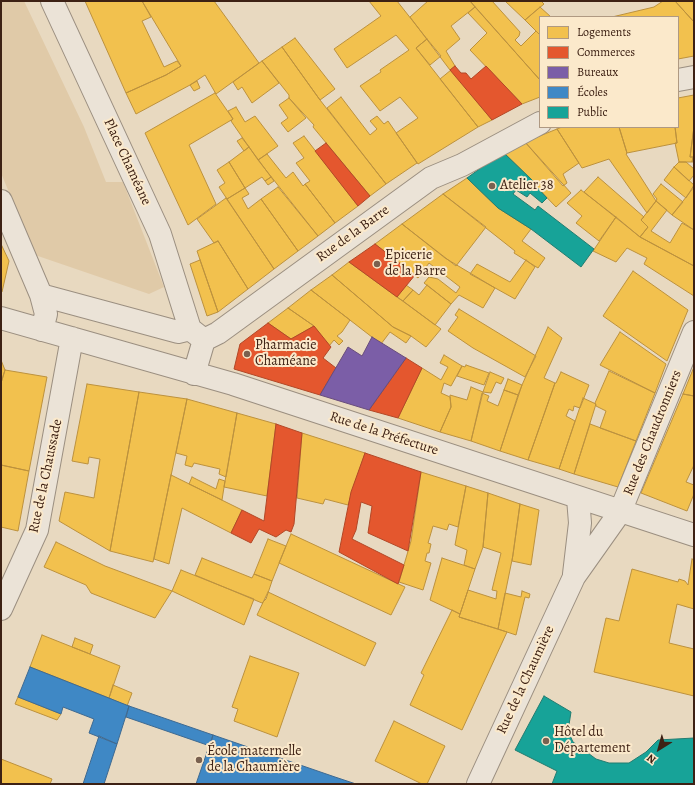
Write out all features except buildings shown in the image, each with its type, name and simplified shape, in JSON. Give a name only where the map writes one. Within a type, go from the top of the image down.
[{"type":"street","name":"Place Chaméane","points":[[52,1],[160,234],[197,334]]},
{"type":"street","points":[[679,80],[694,77]]},
{"type":"street","name":"Rue de la Barre","points":[[197,334],[218,333],[431,178],[462,165],[539,124]]},
{"type":"street","points":[[1,201],[41,295],[46,314],[42,330]]},
{"type":"street","points":[[41,295],[178,332],[197,334],[194,374]]},
{"type":"street","points":[[1,318],[72,338]]},
{"type":"street","name":"Rue des Chaudronniers","points":[[620,512],[694,332]]},
{"type":"street","name":"Rue de la Préfecture","points":[[72,338],[233,384],[694,535]]},
{"type":"street","name":"Rue de la Chaussade","points":[[1,609],[37,530],[72,338]]},
{"type":"street","name":"Rue de la Chaumière","points":[[574,577],[580,523],[578,498]]},
{"type":"street","name":"Rue de la Chaumière","points":[[478,784],[574,577],[620,512]]},
{"type":"shaded area","points":[[1,1],[24,1],[84,127],[106,182],[123,182],[164,287],[149,294],[35,255],[1,173]]},
{"type":"place","name":"Atelier 38","points":[[492,186]]},
{"type":"place","name":"Epicerie de la Barre","points":[[377,264]]},
{"type":"place","name":"Pharmacie Chaméane","points":[[247,354]]},
{"type":"place","name":"Hôtel du Département","points":[[546,741]]},
{"type":"place","name":"École maternelle de la Chaumière","points":[[199,760]]}]
